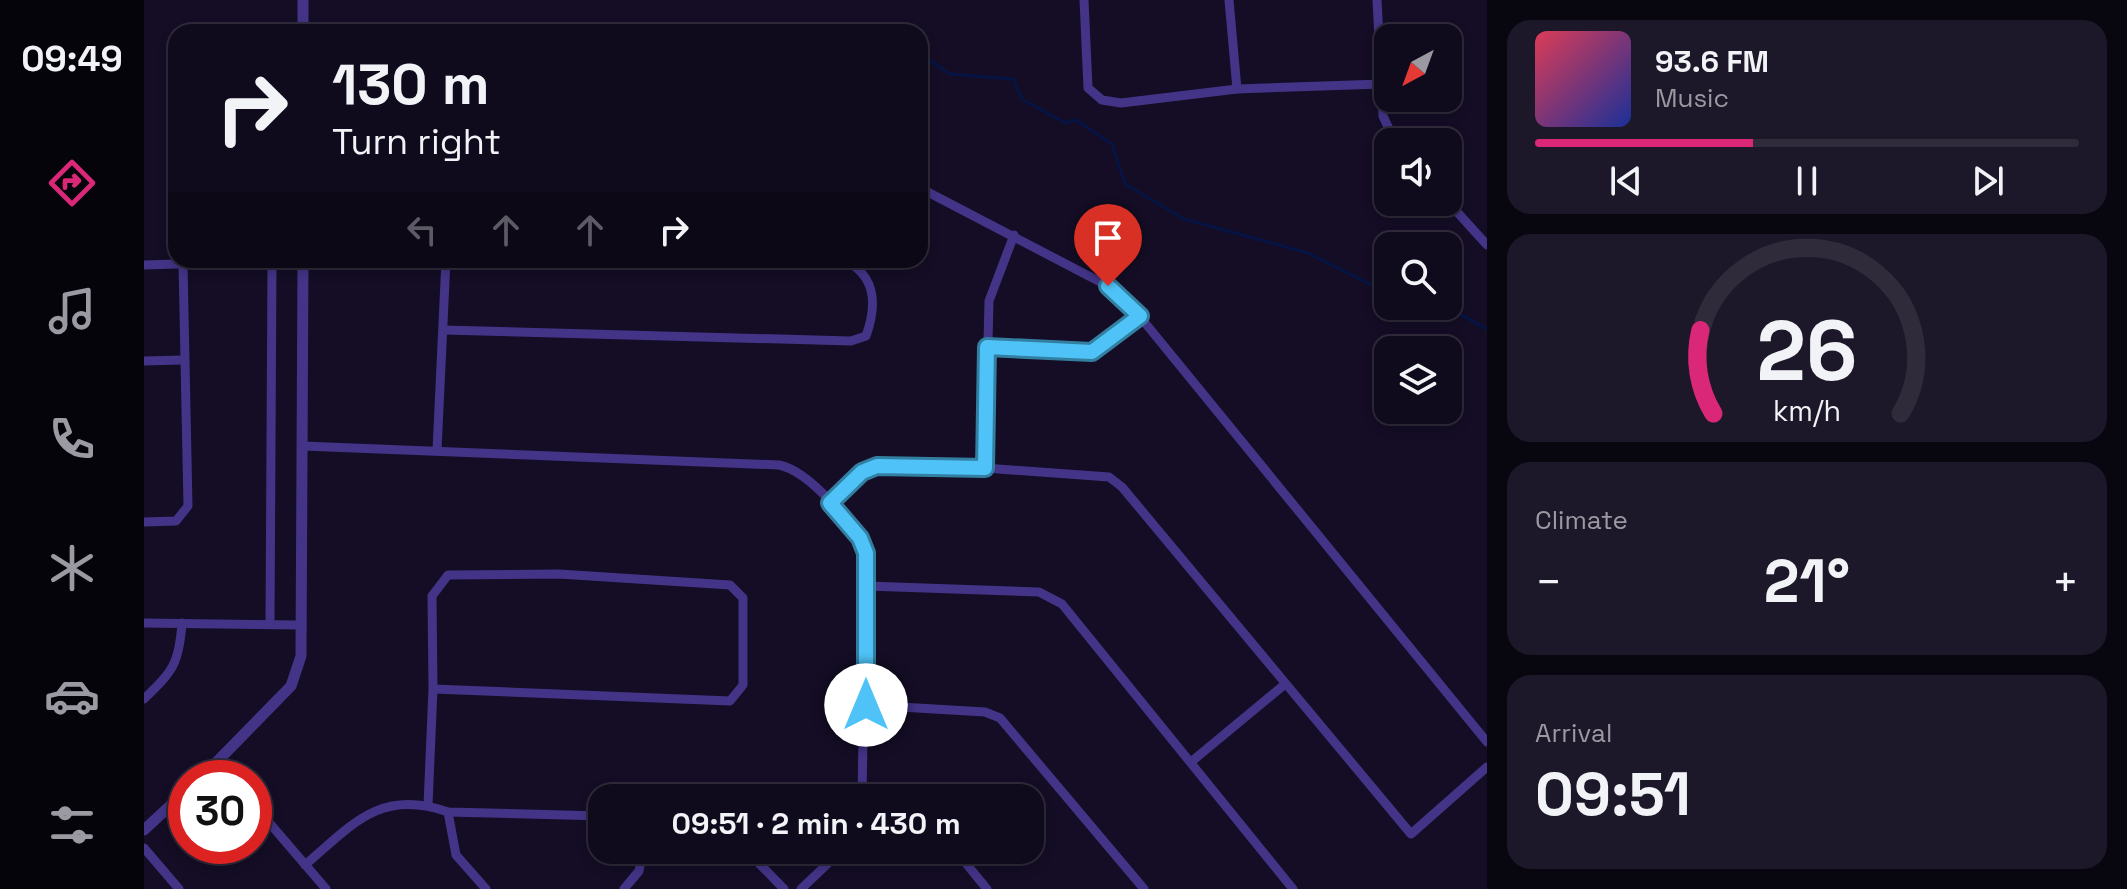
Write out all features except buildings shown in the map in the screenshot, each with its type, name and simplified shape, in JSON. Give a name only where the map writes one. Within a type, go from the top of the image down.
[{"type":"street","points":[[303,0],[303,24]]},
{"type":"street","points":[[1084,0],[1088,88],[1102,100],[1121,103],[1237,89],[1374,84]]},
{"type":"street","points":[[1229,0],[1237,89]]},
{"type":"street","points":[[1377,0],[1378,24]]},
{"type":"street","points":[[928,192],[1108,286],[1140,316],[1487,742]]},
{"type":"street","points":[[1461,216],[1487,245]]},
{"type":"street","points":[[985,468],[990,295],[1014,235]]},
{"type":"street","points":[[144,265],[168,264]]},
{"type":"street","points":[[144,522],[176,521],[188,506],[182,360],[183,268]]},
{"type":"street","points":[[270,623],[272,268]]},
{"type":"street","points":[[219,760],[291,686],[301,656],[302,268]]},
{"type":"street","points":[[437,450],[446,268]]},
{"type":"street","points":[[444,330],[851,341],[866,336],[874,313],[873,289],[858,268]]},
{"type":"street","points":[[987,347],[1092,352],[1140,316]]},
{"type":"street","points":[[144,361],[182,360]]},
{"type":"street","points":[[303,446],[779,465],[805,476],[863,546],[867,586],[863,784]]},
{"type":"street","points":[[830,503],[862,472],[877,466],[1089,474],[1115,481],[1411,834],[1487,767]]},
{"type":"street","points":[[428,805],[433,689],[432,596],[448,575],[559,574],[730,585],[743,598],[743,685],[730,701],[433,689]]},
{"type":"street","points":[[867,586],[1039,592],[1062,604],[1293,889]]},
{"type":"street","points":[[144,623],[302,625]]},
{"type":"street","points":[[144,699],[165,679],[180,656],[182,623]]},
{"type":"street","points":[[1191,762],[1284,685]]},
{"type":"street","points":[[866,705],[985,712],[1000,718],[1144,889]]},
{"type":"street","points":[[305,865],[376,808],[428,805],[448,812],[588,816]]},
{"type":"street","points":[[144,830],[168,808]]},
{"type":"street","points":[[448,812],[456,855],[486,889]]},
{"type":"street","points":[[272,826],[326,889]]},
{"type":"street","points":[[144,848],[179,889]]},
{"type":"street","points":[[624,889],[639,871],[640,864]]},
{"type":"street","points":[[760,864],[784,889]]},
{"type":"street","points":[[801,889],[827,864]]},
{"type":"street","points":[[966,864],[987,889]]},
{"type":"waterway","points":[[928,59],[950,74],[1013,79],[1023,100],[1066,123],[1076,120],[1112,144],[1125,184],[1184,219],[1308,253],[1374,286]]},
{"type":"waterway","points":[[1462,316],[1487,329]]},
{"type":"route","points":[[866,705],[866,553],[860,538],[830,503],[862,472],[877,466],[985,468],[987,347],[1083,353],[1100,349],[1140,316],[1119,293],[1108,286]]}]
